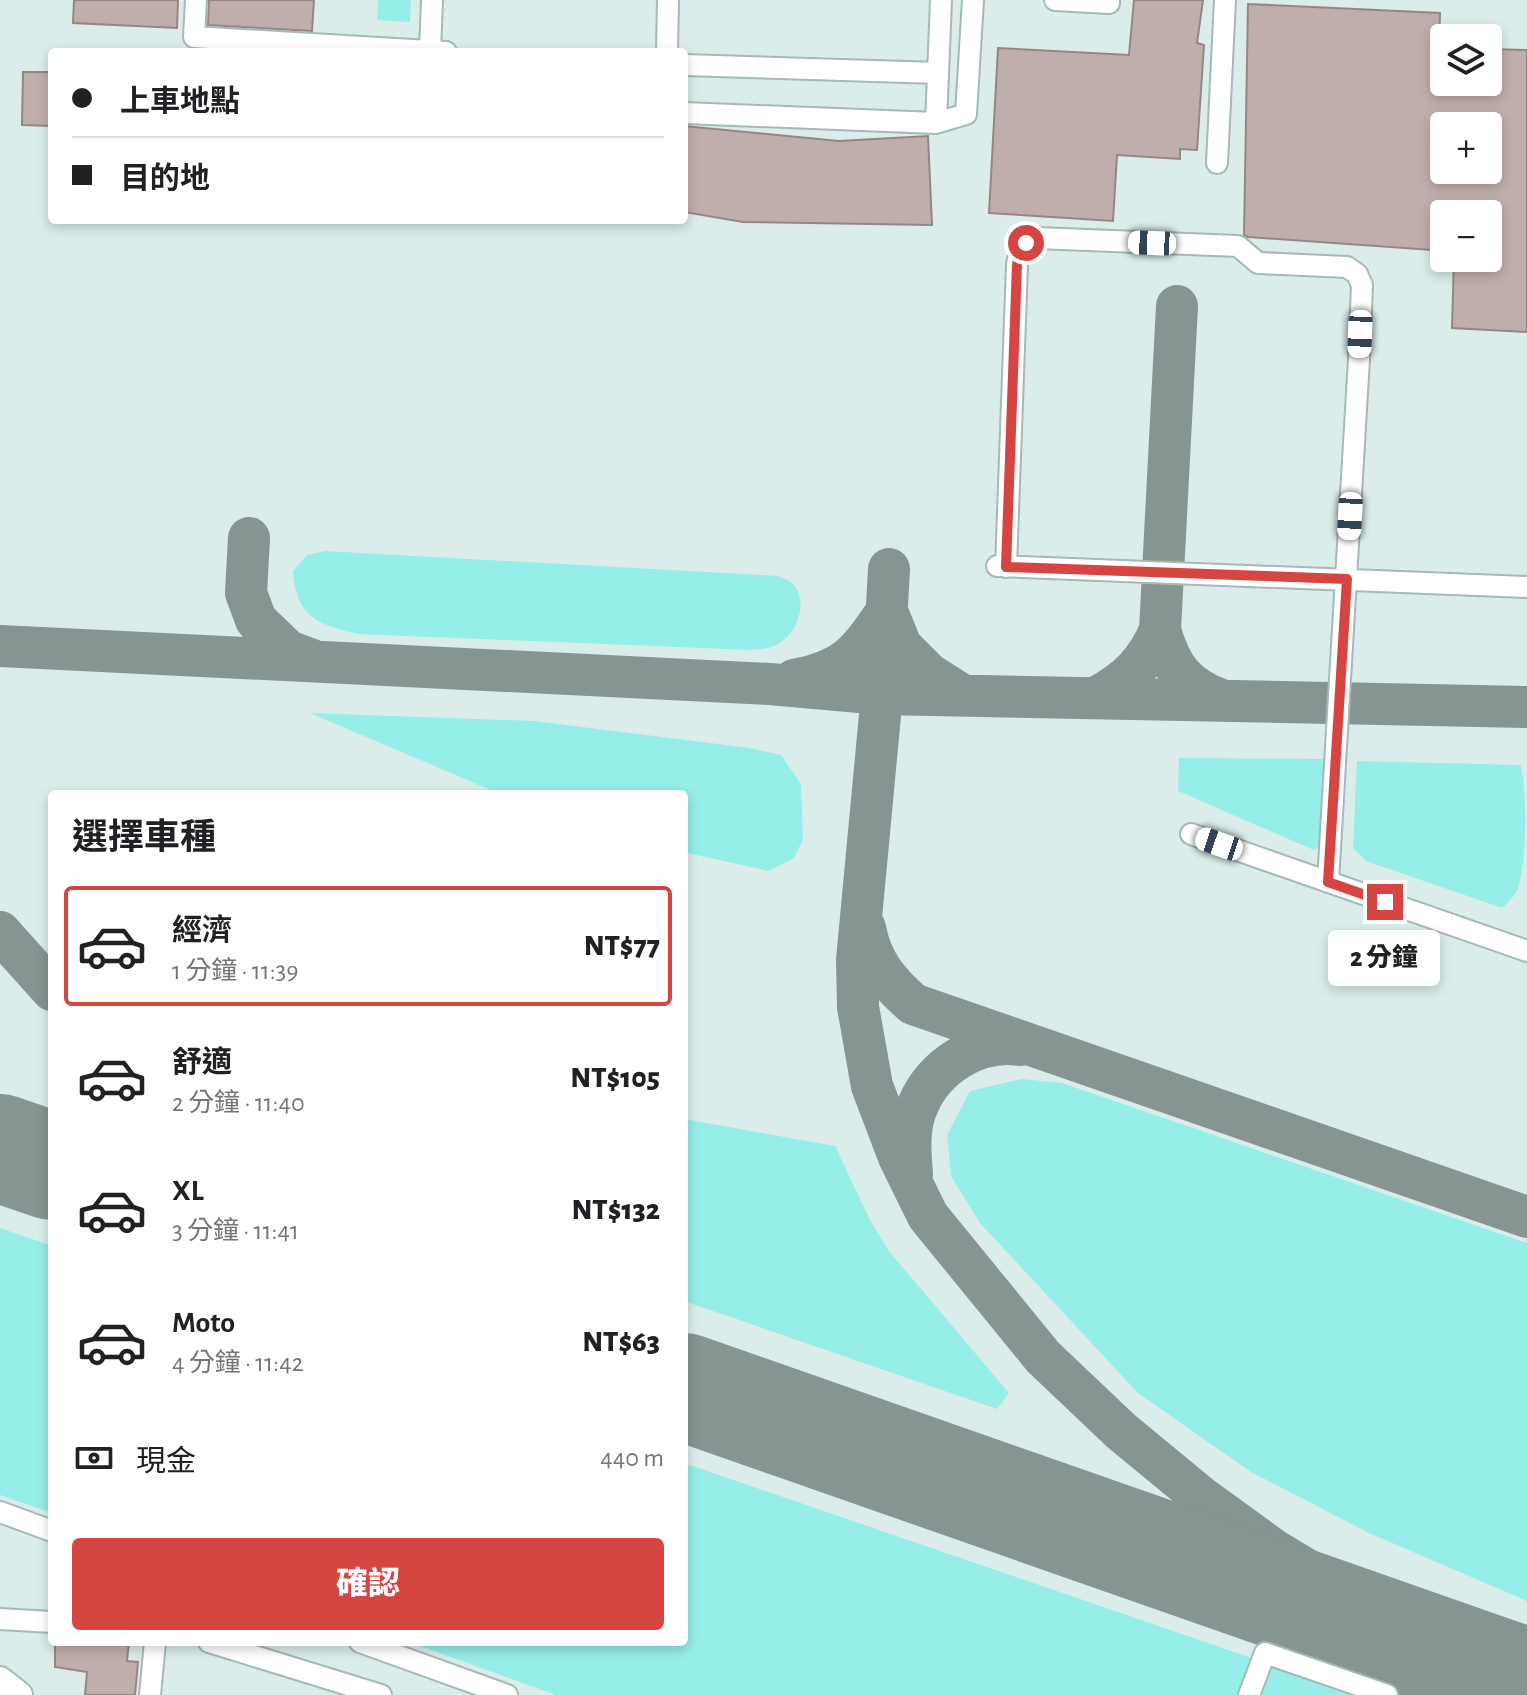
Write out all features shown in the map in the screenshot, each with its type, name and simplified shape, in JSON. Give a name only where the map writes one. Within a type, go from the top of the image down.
[{"type":"main road","points":[[0,1680],[19,1695]]},
{"type":"lane","points":[[196,0],[194,45],[312,48]]},
{"type":"lane","points":[[430,48],[432,0]]},
{"type":"lane","points":[[667,48],[668,0]]},
{"type":"lane","points":[[936,123],[941,0]]},
{"type":"lane","points":[[688,113],[936,123],[966,114],[973,0]]},
{"type":"lane","points":[[1055,0],[1109,3],[1109,0]]},
{"type":"lane","points":[[1217,163],[1225,0]]},
{"type":"lane","points":[[688,65],[938,73]]},
{"type":"lane","points":[[1328,882],[1347,579],[1360,344],[1362,285],[1357,274],[1347,267],[1258,263],[1238,246],[1037,238],[1026,243],[1019,253],[1001,567],[1347,579],[1527,587]]},
{"type":"lane","points":[[1191,834],[1527,951]]},
{"type":"lane","points":[[0,1512],[48,1530]]},
{"type":"lane","points":[[0,1619],[48,1622]]},
{"type":"lane","points":[[150,1695],[155,1646]]},
{"type":"lane","points":[[222,1646],[381,1695]]},
{"type":"lane","points":[[371,1646],[507,1695]]},
{"type":"lane","points":[[1249,1695],[1265,1653],[1387,1695]]},
{"type":"shaded area","points":[[378,0],[411,0],[410,22],[377,20]]},
{"type":"shaded area","points":[[325,551],[778,576],[794,585],[800,610],[794,627],[783,641],[751,650],[359,634],[321,622],[304,609],[299,599],[293,571],[307,555]]},
{"type":"shaded area","points":[[310,713],[534,721],[750,748],[781,755],[801,784],[803,840],[793,859],[768,871],[688,853],[688,790],[491,790]]},
{"type":"shaded area","points":[[1179,758],[1327,759],[1324,842],[1314,850],[1178,791]]},
{"type":"shaded area","points":[[1357,761],[1521,765],[1524,844],[1518,889],[1511,899],[1502,908],[1366,861],[1353,848]]},
{"type":"shaded area","points":[[1021,1079],[1062,1083],[1527,1243],[1527,1601],[1369,1533],[1251,1472],[1138,1393],[980,1223],[951,1176],[947,1135],[970,1091]]},
{"type":"shaded area","points":[[688,1120],[835,1146],[888,1250],[1009,1393],[997,1409],[688,1302]]},
{"type":"shaded area","points":[[0,1228],[48,1245],[48,1512],[0,1495]]},
{"type":"shaded area","points":[[688,1464],[1359,1695],[556,1695],[420,1646],[688,1646]]},
{"type":"building","points":[[74,0],[178,0],[177,28],[73,23]]},
{"type":"building","points":[[209,0],[314,0],[312,31],[208,25]]},
{"type":"building","points":[[1134,0],[1203,0],[1197,43],[1204,45],[1197,150],[1180,149],[1180,159],[1117,155],[1113,221],[989,213],[998,48],[1129,55]]},
{"type":"building","points":[[1248,4],[1440,13],[1440,24],[1430,24],[1430,96],[1502,96],[1502,49],[1527,50],[1527,332],[1452,328],[1454,272],[1502,272],[1502,200],[1430,200],[1430,250],[1244,235]]},
{"type":"building","points":[[23,72],[48,72],[48,126],[22,125]]},
{"type":"building","points":[[688,126],[839,141],[928,136],[932,225],[743,222],[688,213]]},
{"type":"building","points":[[55,1646],[129,1646],[127,1661],[138,1662],[135,1695],[85,1695],[87,1672],[55,1667]]},
{"type":"taxiway","points":[[1160,630],[1177,306]]},
{"type":"taxiway","points":[[249,538],[246,593],[256,620],[288,651],[312,660]]},
{"type":"taxiway","points":[[889,569],[882,694],[857,960],[858,1007],[872,1086],[899,1157],[928,1216],[1043,1357],[1121,1431],[1201,1497],[1274,1550],[1349,1595],[1506,1674],[1527,1680]]},
{"type":"taxiway","points":[[887,611],[901,646],[929,674],[962,695]]},
{"type":"taxiway","points":[[794,680],[827,671],[850,658],[887,611]]},
{"type":"taxiway","points":[[1097,697],[1135,670],[1160,630],[1169,655],[1181,674],[1197,688],[1221,700]]},
{"type":"taxiway","points":[[0,646],[770,684],[882,694],[1527,707]]},
{"type":"taxiway","points":[[865,928],[882,970],[913,1004],[1527,1217]]},
{"type":"taxiway","points":[[0,932],[48,986]]},
{"type":"taxiway","points":[[912,1174],[910,1148],[913,1121],[918,1105],[935,1078],[974,1051],[1004,1044],[1020,1045]]},
{"type":"runway","points":[[0,1148],[48,1165]]},
{"type":"runway","points":[[688,1388],[1527,1682]]},
{"type":"route","points":[[1026,243],[1019,253],[1017,265],[1006,567],[1347,579],[1328,882],[1385,902]]}]
